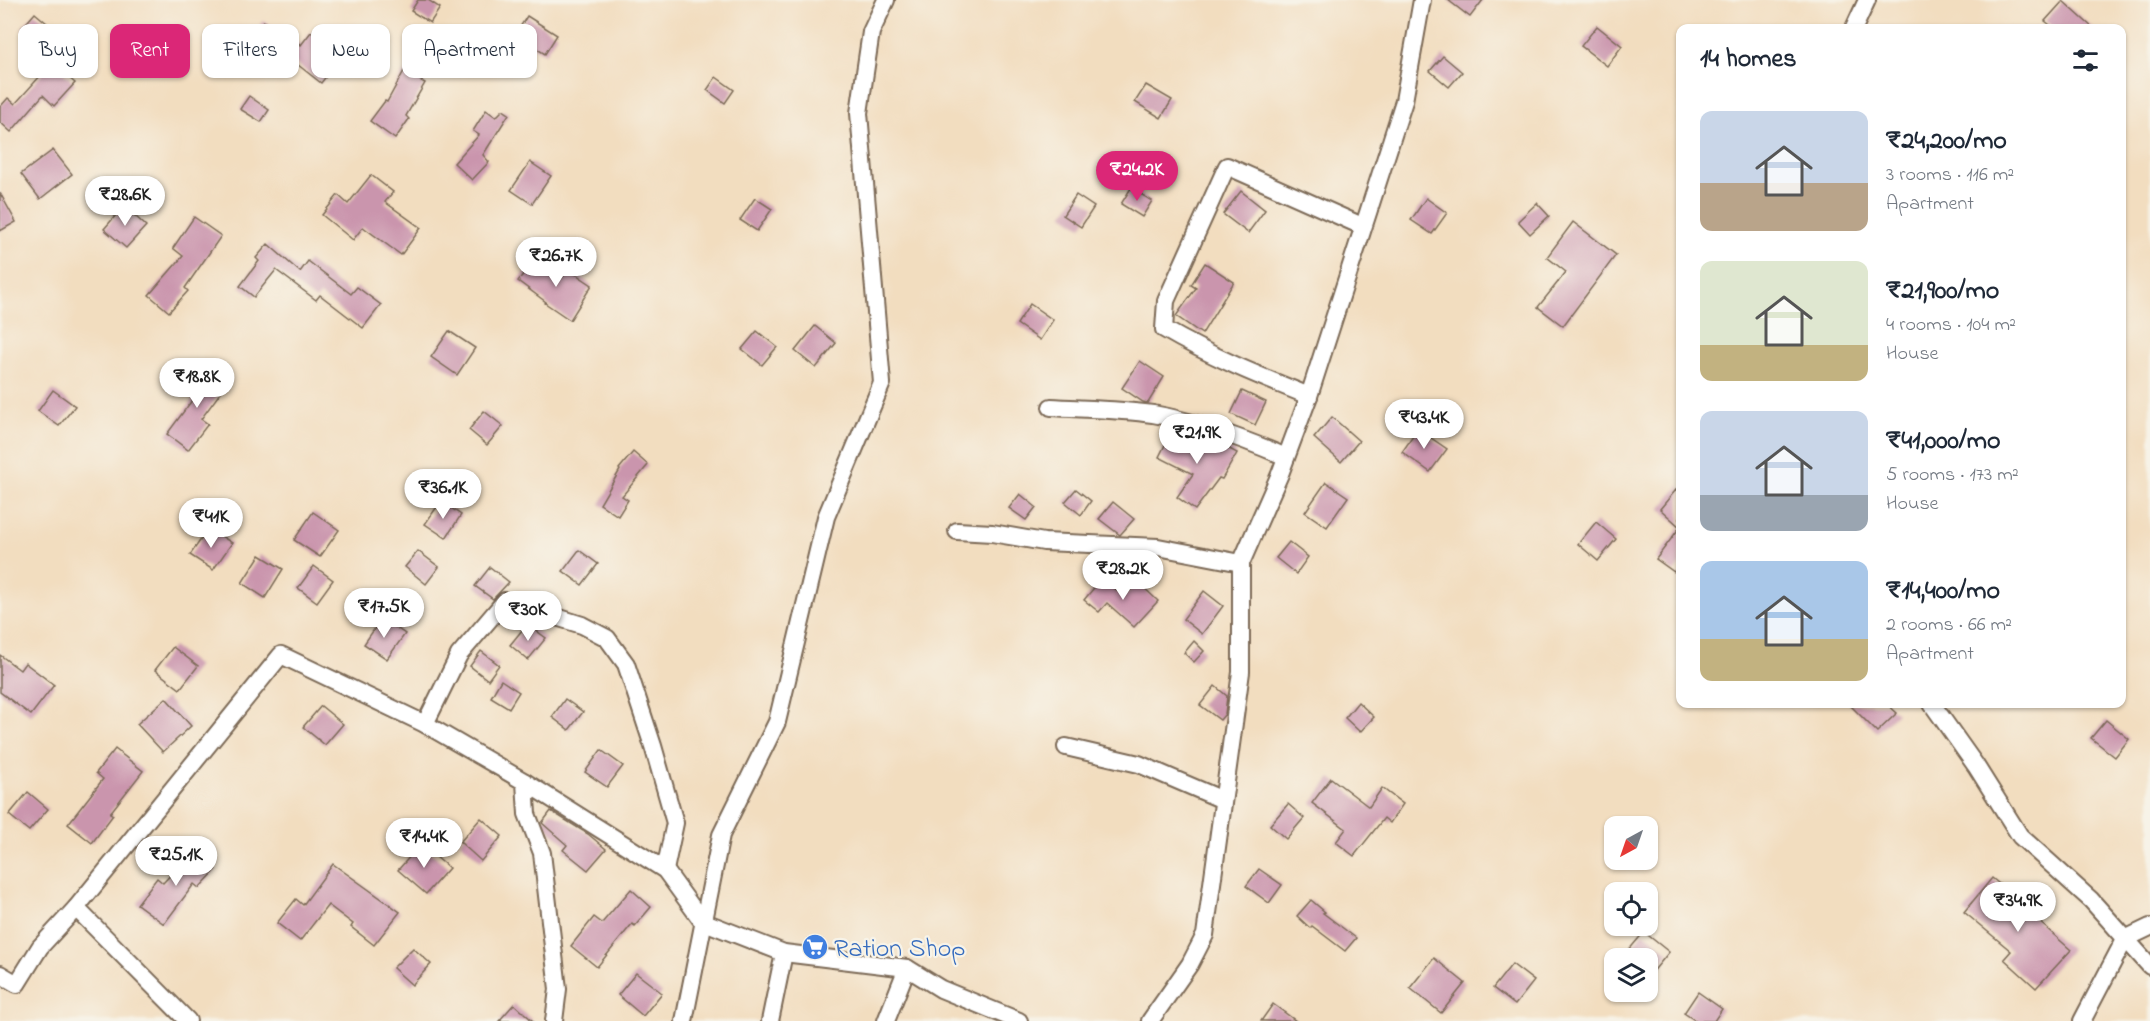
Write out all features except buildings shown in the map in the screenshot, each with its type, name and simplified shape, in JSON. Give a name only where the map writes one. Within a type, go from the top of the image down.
[{"type":"street","points":[[684,1021],[702,921],[721,835],[777,723],[826,517],[882,383],[859,113],[871,32],[886,0]]},
{"type":"street","points":[[1150,1021],[1190,964],[1205,935],[1241,672],[1241,563],[1309,396],[1404,101],[1422,0]]},
{"type":"street","points":[[1856,24],[1867,0]]},
{"type":"street","points":[[1309,396],[1235,365],[1164,329],[1166,300],[1227,166],[1362,226]]},
{"type":"street","points":[[1051,407],[1155,414],[1245,439],[1286,456]]},
{"type":"street","points":[[957,531],[992,532],[1044,542],[1158,547],[1241,563]]},
{"type":"street","points":[[425,724],[459,655],[505,601],[582,625],[607,638],[626,664],[675,823],[665,870]]},
{"type":"street","points":[[0,974],[17,984],[40,946],[76,908],[281,655],[425,724],[525,782],[665,870],[702,921],[784,953],[907,968],[941,989],[1019,1021]]},
{"type":"street","points":[[1935,708],[1976,766],[2020,836],[2091,900],[2150,966]]},
{"type":"street","points":[[1066,747],[1139,764],[1222,800]]},
{"type":"street","points":[[525,782],[527,814],[542,853],[558,989],[554,1021]]},
{"type":"street","points":[[76,908],[188,1021]]},
{"type":"street","points":[[2082,1021],[2125,939],[2150,927]]},
{"type":"street","points":[[770,1021],[784,953]]},
{"type":"street","points":[[886,1021],[907,968]]},
{"type":"place","name":"Ration Shop","points":[[815,947]]}]
